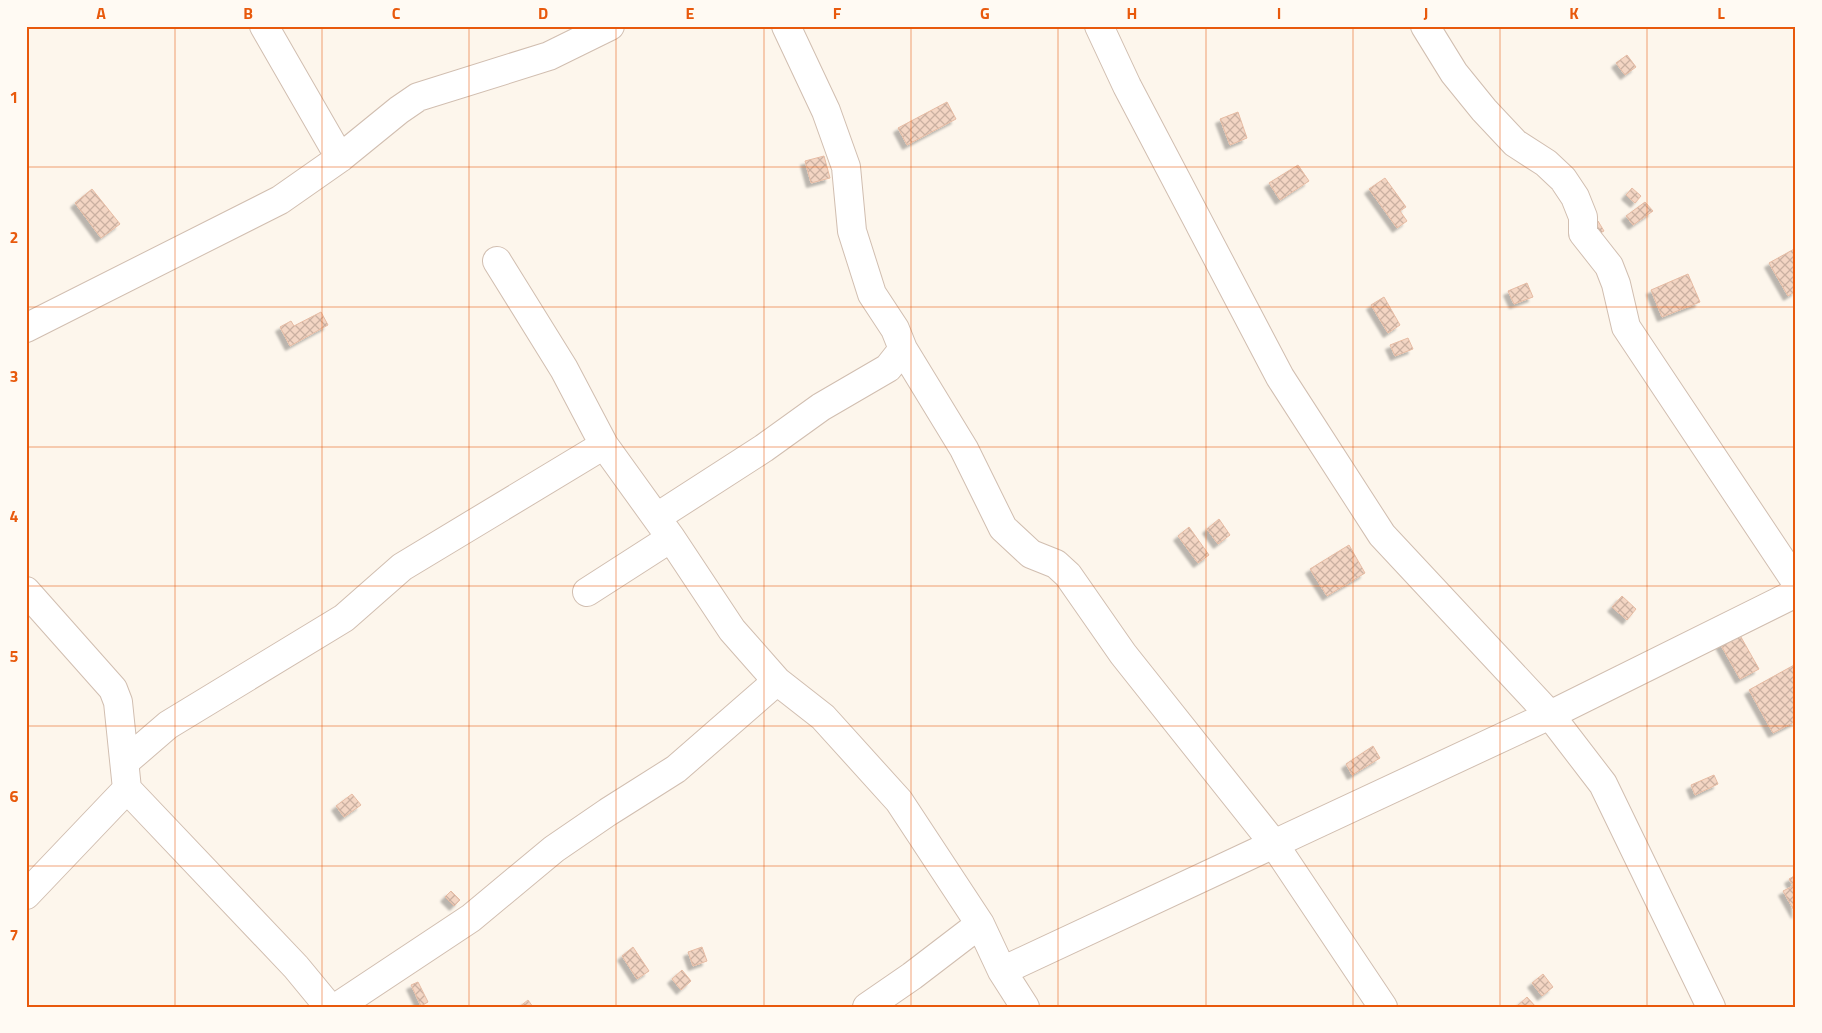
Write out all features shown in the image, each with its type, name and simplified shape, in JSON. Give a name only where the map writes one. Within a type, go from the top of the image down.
[{"type":"street","points":[[264,26],[340,158]]},
{"type":"street","points":[[26,328],[280,200],[340,158],[418,97],[549,56],[610,26]]},
{"type":"street","points":[[786,26],[826,110],[846,168],[852,231],[872,294],[896,329],[903,349],[964,449],[1003,528],[1031,554],[1056,564],[1068,575],[1123,654],[1274,844],[1383,1007]]},
{"type":"street","points":[[1100,26],[1127,86],[1280,377],[1382,535],[1550,715],[1603,784],[1711,1007]]},
{"type":"street","points":[[1425,26],[1454,73],[1484,110],[1515,143],[1546,163],[1563,179],[1575,197],[1583,217],[1583,233],[1597,249],[1612,275],[1626,327],[1796,582]]},
{"type":"street","points":[[497,261],[564,369],[604,446],[664,527],[732,630],[777,681],[823,717],[899,801],[980,924],[1002,971],[1024,1007]]},
{"type":"street","points":[[587,592],[664,527],[764,448],[820,406],[888,368],[903,349]]},
{"type":"street","points":[[125,762],[168,725],[344,618],[402,567],[604,446]]},
{"type":"street","points":[[26,590],[113,689],[118,702],[127,789],[284,954],[329,1007]]},
{"type":"street","points":[[1002,971],[1550,715],[1796,593]]},
{"type":"street","points":[[337,1007],[471,918],[554,849],[676,769],[777,681]]},
{"type":"street","points":[[26,895],[127,789]]},
{"type":"street","points":[[867,1007],[912,976],[980,924]]},
{"type":"building","points":[[1627,55],[1636,67],[1625,75],[1616,63]]},
{"type":"building","points":[[947,102],[956,119],[907,145],[898,128]]},
{"type":"building","points":[[1238,112],[1247,138],[1230,145],[1220,119]]},
{"type":"building","points":[[824,156],[830,178],[811,183],[805,161]]},
{"type":"building","points":[[1298,165],[1309,181],[1280,200],[1269,183]]},
{"type":"building","points":[[1385,178],[1406,207],[1400,211],[1407,221],[1397,228],[1369,189]]},
{"type":"building","points":[[1632,188],[1641,196],[1635,203],[1626,195]]},
{"type":"building","points":[[92,189],[120,224],[101,238],[75,203]]},
{"type":"building","points":[[1645,202],[1653,211],[1633,225],[1626,216]]},
{"type":"building","points":[[1598,221],[1604,231],[1591,238],[1585,228]]},
{"type":"building","points":[[1796,248],[1796,291],[1788,296],[1769,263]]},
{"type":"building","points":[[1688,274],[1700,302],[1662,317],[1651,290]]},
{"type":"building","points":[[1527,283],[1533,297],[1514,304],[1508,291]]},
{"type":"building","points":[[1384,297],[1400,325],[1388,333],[1371,305]]},
{"type":"building","points":[[321,312],[328,325],[290,346],[280,327],[291,321],[294,326]]},
{"type":"building","points":[[1408,338],[1413,349],[1395,356],[1390,345]]},
{"type":"building","points":[[1219,519],[1230,535],[1218,544],[1207,529]]},
{"type":"building","points":[[1189,527],[1209,555],[1198,563],[1178,536]]},
{"type":"building","points":[[1349,545],[1365,573],[1327,596],[1310,569]]},
{"type":"building","points":[[1622,596],[1636,609],[1627,620],[1612,607]]},
{"type":"building","points":[[1737,630],[1759,669],[1740,679],[1718,640]]},
{"type":"building","points":[[1796,664],[1796,721],[1773,733],[1749,690]]},
{"type":"building","points":[[1373,746],[1380,758],[1352,775],[1346,764]]},
{"type":"building","points":[[1714,775],[1718,784],[1695,795],[1691,785]]},
{"type":"building","points":[[352,794],[361,805],[344,817],[336,806]]},
{"type":"building","points":[[1796,875],[1796,914],[1783,891],[1793,886],[1789,879]]},
{"type":"building","points":[[451,891],[460,900],[454,906],[445,897]]},
{"type":"building","points":[[633,947],[649,971],[637,979],[622,956]]},
{"type":"building","points":[[702,947],[707,961],[693,966],[688,952]]},
{"type":"building","points":[[682,970],[691,981],[681,990],[672,979]]},
{"type":"building","points":[[1543,974],[1553,987],[1542,996],[1532,983]]},
{"type":"building","points":[[418,982],[428,1002],[421,1006],[411,985]]},
{"type":"building","points":[[1527,997],[1536,1007],[1516,1007]]},
{"type":"building","points":[[528,1000],[533,1007],[519,1007]]}]
